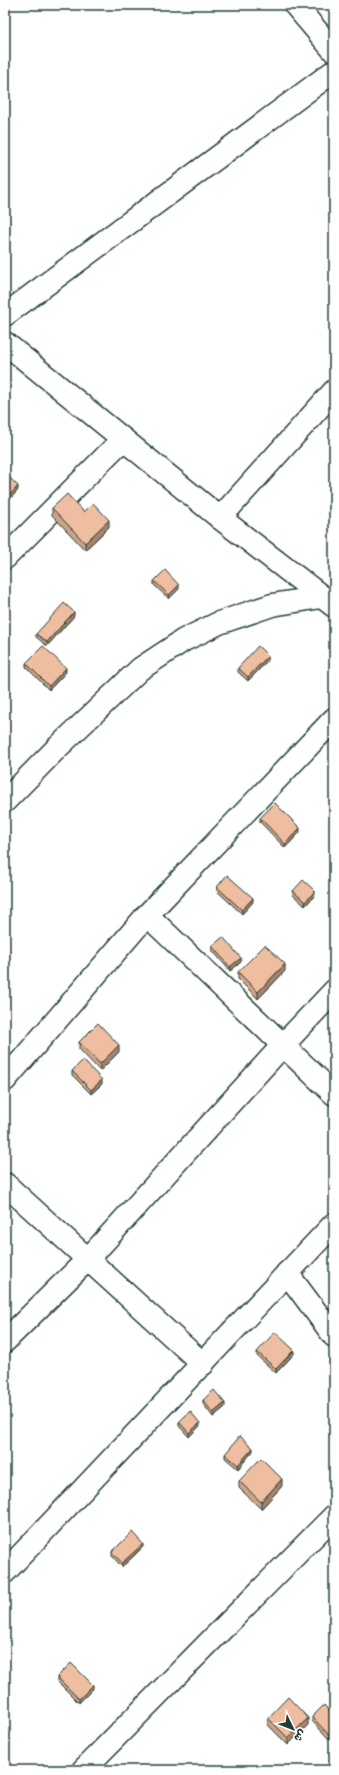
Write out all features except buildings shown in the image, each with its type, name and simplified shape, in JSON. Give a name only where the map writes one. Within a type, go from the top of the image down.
[{"type":"street","points":[[294,5],[334,51]]},
{"type":"street","points":[[5,315],[334,71]]},
{"type":"street","points":[[5,343],[220,518],[328,601]]},
{"type":"street","points":[[220,518],[334,391]]},
{"type":"street","points":[[5,558],[123,439]]},
{"type":"street","points":[[5,801],[55,750],[140,669],[184,640],[219,623],[272,605],[328,601]]},
{"type":"street","points":[[5,1080],[147,915],[334,719]]},
{"type":"street","points":[[147,915],[334,1094]]},
{"type":"street","points":[[5,1341],[88,1258],[334,991]]},
{"type":"street","points":[[5,1184],[203,1364]]},
{"type":"street","points":[[5,1572],[334,1224]]},
{"type":"street","points":[[287,1274],[334,1336]]},
{"type":"street","points":[[83,1770],[334,1516]]}]
